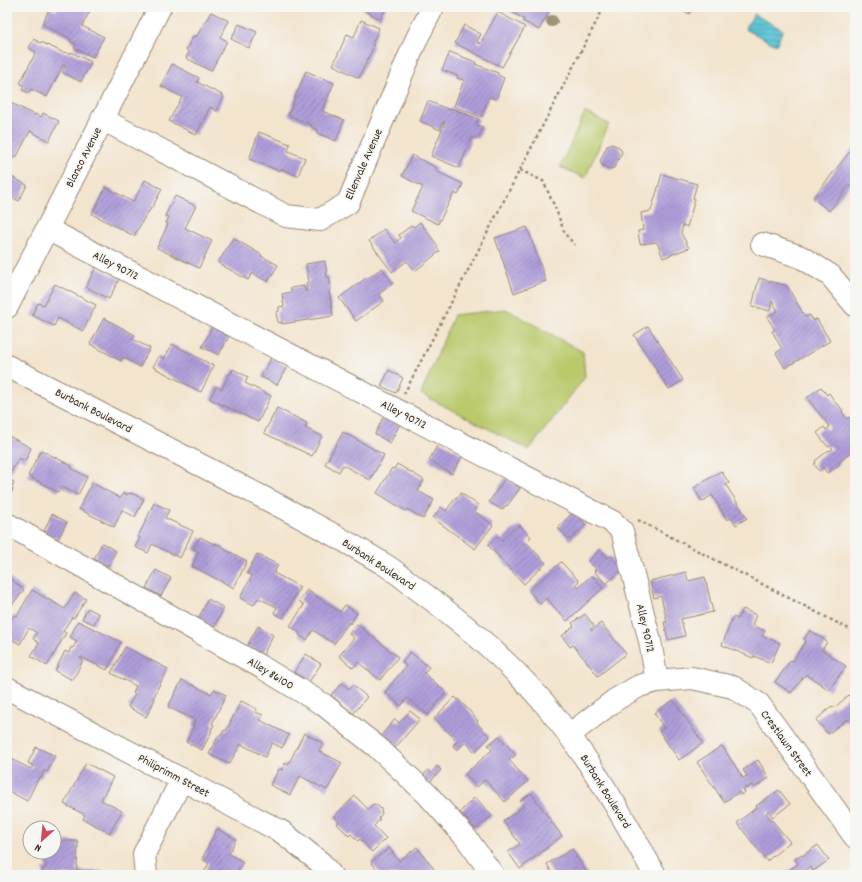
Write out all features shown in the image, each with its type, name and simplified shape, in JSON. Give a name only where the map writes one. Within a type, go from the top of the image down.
[{"type":"street","name":"Blanco Avenue","points":[[7,307],[160,7]]},
{"type":"street","name":"Ellenvale Avenue","points":[[102,119],[286,216],[320,220],[348,203],[417,38],[433,7]]},
{"type":"street","name":"Alley 90712","points":[[47,229],[613,522],[622,531],[650,641],[657,681]]},
{"type":"street","points":[[762,244],[801,257],[830,275],[855,305]]},
{"type":"street","name":"Burbank Boulevard","points":[[7,366],[324,529],[384,564],[440,605],[482,640],[543,703],[569,735],[605,786],[655,875]]},
{"type":"street","name":"Alley 86100","points":[[7,524],[263,668],[324,705],[377,747],[427,794],[467,839],[493,875]]},
{"type":"street","name":"Crestlawn Street","points":[[569,735],[615,700],[639,686],[657,681],[692,678],[733,687],[759,704],[855,837]]},
{"type":"street","name":"Philiprimm Street","points":[[7,688],[282,832],[322,863],[331,875]]},
{"type":"street","points":[[146,875],[144,854],[182,779]]},
{"type":"path","points":[[403,396],[604,7]]},
{"type":"path","points":[[520,170],[543,181],[565,234],[575,245]]},
{"type":"path","points":[[637,520],[855,632]]},
{"type":"green space","points":[[585,112],[609,124],[585,178],[560,167]]},
{"type":"green space","points":[[506,309],[583,352],[585,377],[529,450],[421,394],[454,315]]},
{"type":"water","points":[[754,14],[783,30],[776,45],[745,29]]},
{"type":"building","points":[[58,7],[92,7],[82,26],[104,37],[93,57],[74,48],[76,44],[70,41],[71,39],[42,24],[50,8],[56,11]]},
{"type":"building","points":[[365,7],[387,7],[380,19],[363,10]]},
{"type":"building","points":[[502,7],[539,7],[549,12],[539,30],[523,21],[524,19]]},
{"type":"building","points":[[679,7],[694,7],[689,14]]},
{"type":"building","points":[[211,12],[229,21],[220,37],[227,41],[211,71],[186,58],[189,52],[186,50],[193,36],[196,37]]},
{"type":"building","points":[[498,12],[525,27],[502,67],[455,43],[464,25],[481,34],[477,42],[480,44]]},
{"type":"building","points":[[361,20],[379,28],[372,45],[374,46],[359,78],[333,65],[347,34],[354,37]]},
{"type":"building","points":[[239,24],[257,32],[249,48],[231,39]]},
{"type":"building","points":[[34,39],[64,53],[70,54],[71,52],[91,62],[81,82],[62,72],[65,66],[63,65],[47,97],[31,89],[29,93],[22,90],[24,86],[20,83],[36,52],[29,48]]},
{"type":"building","points":[[450,52],[476,62],[475,64],[498,73],[498,75],[504,78],[496,99],[489,97],[481,117],[454,106],[464,80],[442,70]]},
{"type":"building","points":[[172,64],[199,78],[197,82],[224,96],[217,111],[210,107],[196,135],[169,121],[182,97],[161,86]]},
{"type":"building","points":[[306,71],[334,83],[322,111],[344,120],[336,141],[317,133],[318,130],[311,127],[312,125],[288,115]]},
{"type":"building","points":[[428,101],[479,119],[476,125],[483,127],[478,139],[472,137],[459,168],[431,156],[445,122],[443,122],[440,130],[420,121]]},
{"type":"building","points":[[7,103],[11,103],[41,117],[43,113],[59,121],[49,141],[30,131],[16,158],[7,154]]},
{"type":"building","points":[[259,132],[290,144],[288,151],[305,158],[298,176],[249,159]]},
{"type":"building","points":[[612,144],[619,147],[622,152],[614,168],[610,169],[603,166],[600,161],[607,146]]},
{"type":"building","points":[[852,149],[855,151],[855,179],[829,211],[813,198]]},
{"type":"building","points":[[412,155],[437,168],[436,171],[463,184],[458,195],[454,193],[438,224],[411,211],[423,187],[402,176]]},
{"type":"building","points":[[7,172],[11,174],[10,176],[27,185],[19,201],[7,195]]},
{"type":"building","points":[[662,174],[697,184],[693,198],[695,199],[687,227],[683,225],[681,233],[689,248],[663,258],[657,242],[640,244],[638,231],[643,230],[641,213],[651,211]]},
{"type":"building","points":[[145,180],[162,189],[134,236],[92,214],[106,187],[133,202]]},
{"type":"building","points":[[175,196],[196,206],[185,228],[212,241],[199,268],[157,248],[168,224],[166,223],[169,217],[165,216]]},
{"type":"building","points":[[420,222],[440,251],[415,271],[407,261],[392,272],[369,241],[384,229],[395,243],[401,238],[399,235],[412,225],[414,227]]},
{"type":"building","points":[[527,227],[546,281],[514,293],[495,238]]},
{"type":"building","points":[[233,238],[278,265],[268,282],[252,273],[248,280],[218,263]]},
{"type":"building","points":[[325,261],[327,277],[329,277],[331,290],[329,291],[333,316],[282,324],[282,322],[278,323],[276,312],[279,311],[279,307],[284,306],[282,294],[291,292],[291,288],[304,286],[305,291],[307,291],[306,283],[309,282],[306,264]]},
{"type":"building","points":[[96,267],[119,279],[109,299],[86,287]]},
{"type":"building","points":[[382,268],[393,283],[379,294],[384,301],[356,321],[339,298]]},
{"type":"building","points":[[759,278],[787,286],[805,317],[810,315],[813,321],[817,319],[830,341],[785,368],[776,353],[782,349],[772,331],[775,330],[767,317],[778,311],[772,301],[770,311],[752,306]]},
{"type":"building","points":[[55,284],[96,305],[83,331],[58,318],[54,326],[32,315],[38,303],[44,305]]},
{"type":"building","points":[[104,318],[135,335],[132,339],[150,348],[140,367],[123,357],[121,361],[90,344]]},
{"type":"building","points":[[648,326],[683,380],[669,389],[634,335]]},
{"type":"building","points":[[212,327],[229,336],[219,355],[202,347]]},
{"type":"building","points":[[172,344],[214,366],[201,392],[153,367],[159,356],[164,359]]},
{"type":"building","points":[[271,358],[287,366],[277,385],[261,377]]},
{"type":"building","points":[[233,369],[248,377],[245,383],[271,396],[258,422],[210,399],[216,386],[222,389]]},
{"type":"building","points":[[389,370],[403,378],[396,393],[381,386]]},
{"type":"building","points":[[821,387],[827,395],[829,393],[837,405],[838,404],[847,419],[849,417],[853,423],[851,425],[855,430],[855,450],[844,458],[839,463],[840,464],[827,473],[823,467],[819,471],[814,464],[816,463],[815,461],[829,450],[830,451],[833,449],[830,446],[828,447],[817,433],[824,427],[826,430],[830,427],[807,398]]},
{"type":"building","points":[[277,408],[307,423],[305,428],[322,436],[312,456],[264,433]]},
{"type":"building","points":[[384,416],[400,424],[390,443],[375,434]]},
{"type":"building","points":[[343,432],[384,455],[370,480],[343,465],[339,472],[325,464]]},
{"type":"building","points":[[7,435],[31,448],[25,461],[19,458],[7,479]]},
{"type":"building","points":[[440,441],[463,455],[452,474],[429,460]]},
{"type":"building","points":[[41,450],[72,466],[71,468],[87,477],[78,495],[61,486],[58,492],[28,476]]},
{"type":"building","points":[[397,464],[424,480],[418,491],[434,500],[423,519],[407,509],[406,511],[377,493],[392,468],[394,469]]},
{"type":"building","points":[[721,471],[729,483],[726,485],[747,518],[736,525],[731,518],[727,520],[712,495],[702,502],[694,488]]},
{"type":"building","points":[[8,478],[14,482],[11,487],[13,489],[7,501]]},
{"type":"building","points":[[505,478],[520,488],[507,506],[506,505],[502,510],[489,502]]},
{"type":"building","points":[[92,483],[120,498],[123,493],[127,495],[128,493],[131,493],[144,499],[135,517],[122,510],[114,527],[79,509]]},
{"type":"building","points":[[461,493],[478,505],[474,511],[493,525],[475,549],[433,518],[441,507],[446,511],[456,497],[457,498]]},
{"type":"building","points":[[154,503],[169,510],[165,518],[193,531],[180,558],[152,544],[148,553],[135,547],[140,538],[138,537]]},
{"type":"building","points":[[573,512],[586,525],[570,540],[558,528]]},
{"type":"building","points":[[52,514],[67,522],[58,539],[44,531]]},
{"type":"building","points":[[520,525],[531,537],[526,542],[546,563],[524,584],[488,545],[498,536],[502,540],[513,529],[514,530]]},
{"type":"building","points":[[200,537],[216,545],[216,543],[247,561],[234,588],[192,566],[199,552],[193,549]]},
{"type":"building","points":[[102,543],[116,551],[108,566],[94,559]]},
{"type":"building","points":[[600,549],[608,558],[610,556],[622,569],[606,584],[594,571],[596,569],[588,561]]},
{"type":"building","points":[[257,554],[278,565],[274,573],[300,587],[283,618],[274,613],[277,607],[258,598],[254,605],[240,598],[252,576],[247,573]]},
{"type":"building","points":[[561,562],[579,581],[575,585],[578,588],[591,576],[594,577],[603,588],[567,621],[546,598],[540,604],[529,591]]},
{"type":"building","points":[[156,570],[171,578],[161,596],[146,588]]},
{"type":"building","points":[[686,572],[688,581],[705,577],[713,612],[681,619],[685,636],[668,640],[664,622],[667,622],[661,596],[654,598],[650,581]]},
{"type":"building","points":[[7,576],[24,590],[7,611]]},
{"type":"building","points":[[32,590],[65,609],[75,593],[86,599],[74,618],[72,617],[63,631],[66,633],[47,666],[31,656],[39,643],[33,639],[37,633],[29,628],[20,644],[7,637],[7,626],[14,615],[17,616]]},
{"type":"building","points":[[307,590],[340,612],[345,605],[357,613],[334,644],[313,630],[307,640],[299,635],[300,633],[290,626],[304,605],[299,601]]},
{"type":"building","points":[[208,599],[224,608],[214,627],[198,619]]},
{"type":"building","points":[[88,608],[99,614],[94,624],[82,619]]},
{"type":"building","points":[[743,609],[756,615],[752,625],[765,631],[762,636],[780,643],[771,663],[754,656],[753,658],[722,645],[733,617],[738,619]]},
{"type":"building","points":[[585,614],[594,626],[590,629],[591,631],[601,623],[626,654],[598,676],[573,645],[570,647],[562,636],[574,626],[572,623]]},
{"type":"building","points":[[78,621],[121,642],[107,670],[81,657],[80,659],[83,660],[73,680],[55,671],[65,651],[69,653],[71,647],[73,648],[77,641],[70,637]]},
{"type":"building","points":[[357,624],[398,657],[380,680],[358,662],[353,668],[339,656],[354,638],[349,634]]},
{"type":"building","points":[[258,626],[273,635],[263,655],[247,646]]},
{"type":"building","points":[[810,630],[827,642],[822,650],[846,666],[829,690],[806,674],[791,693],[775,682],[791,660],[793,661],[806,641],[804,639]]},
{"type":"building","points":[[125,647],[168,669],[155,693],[153,698],[155,699],[146,717],[128,707],[135,694],[133,693],[136,686],[111,673]]},
{"type":"building","points":[[410,652],[429,667],[424,673],[446,692],[428,715],[407,698],[401,706],[385,692],[406,666],[402,662]]},
{"type":"building","points":[[306,654],[321,664],[309,682],[294,672]]},
{"type":"building","points":[[182,680],[211,694],[214,689],[226,695],[212,724],[214,725],[211,730],[212,731],[202,750],[186,742],[194,727],[195,720],[168,707]]},
{"type":"building","points":[[342,683],[349,689],[353,685],[367,697],[353,714],[331,695]]},
{"type":"building","points":[[855,690],[855,729],[847,719],[828,734],[816,720],[832,706],[834,708]]},
{"type":"building","points":[[455,697],[468,709],[478,721],[477,723],[490,737],[475,752],[466,742],[457,750],[453,746],[457,741],[434,718]]},
{"type":"building","points":[[673,700],[703,743],[679,760],[659,731],[664,728],[654,713]]},
{"type":"building","points":[[241,701],[257,709],[255,712],[263,715],[260,720],[289,735],[282,748],[272,743],[265,757],[241,744],[229,764],[209,754],[219,735],[221,736],[224,730],[226,731]]},
{"type":"building","points":[[410,711],[420,719],[395,748],[381,736],[395,719],[399,723]]},
{"type":"building","points":[[304,733],[323,743],[319,751],[342,763],[327,790],[300,776],[290,795],[270,785],[279,769],[282,770],[285,763],[288,765]]},
{"type":"building","points":[[499,736],[516,755],[509,760],[528,781],[505,802],[485,780],[477,787],[465,774],[492,750],[488,745]]},
{"type":"building","points":[[722,746],[743,778],[747,776],[743,770],[758,760],[769,778],[754,788],[752,785],[746,789],[746,787],[743,789],[745,792],[741,795],[739,792],[724,802],[697,762]]},
{"type":"building","points":[[36,747],[55,756],[47,772],[44,771],[41,778],[39,777],[27,801],[7,790],[7,757],[31,769],[33,766],[28,763]]},
{"type":"building","points":[[86,763],[113,777],[101,800],[122,811],[110,833],[83,819],[85,815],[64,804]]},
{"type":"building","points":[[437,766],[441,770],[429,783],[422,777],[428,770],[431,773]]},
{"type":"building","points":[[779,790],[790,804],[773,817],[768,811],[766,813],[790,842],[767,861],[737,823],[757,807],[756,806]]},
{"type":"building","points":[[531,793],[562,836],[520,869],[508,852],[520,844],[503,821],[524,806],[520,801]]},
{"type":"building","points":[[355,796],[368,809],[373,804],[377,805],[381,809],[382,814],[378,818],[380,819],[374,826],[386,838],[372,852],[360,839],[358,841],[351,834],[349,836],[337,824],[339,822],[334,817]]},
{"type":"building","points":[[475,797],[492,816],[475,829],[460,812]]},
{"type":"building","points":[[217,829],[236,839],[229,854],[243,862],[236,875],[203,875],[209,863],[202,859]]},
{"type":"building","points":[[62,841],[78,841],[77,871],[101,871],[101,875],[43,875],[43,868],[46,868],[46,860],[62,860]]},
{"type":"building","points":[[818,845],[829,860],[813,871],[810,867],[807,869],[811,875],[782,875],[798,864],[795,859]]},
{"type":"building","points":[[417,847],[434,869],[429,873],[431,875],[381,875],[371,862],[389,848],[399,861]]},
{"type":"building","points":[[572,849],[588,875],[553,875],[547,864]]}]
